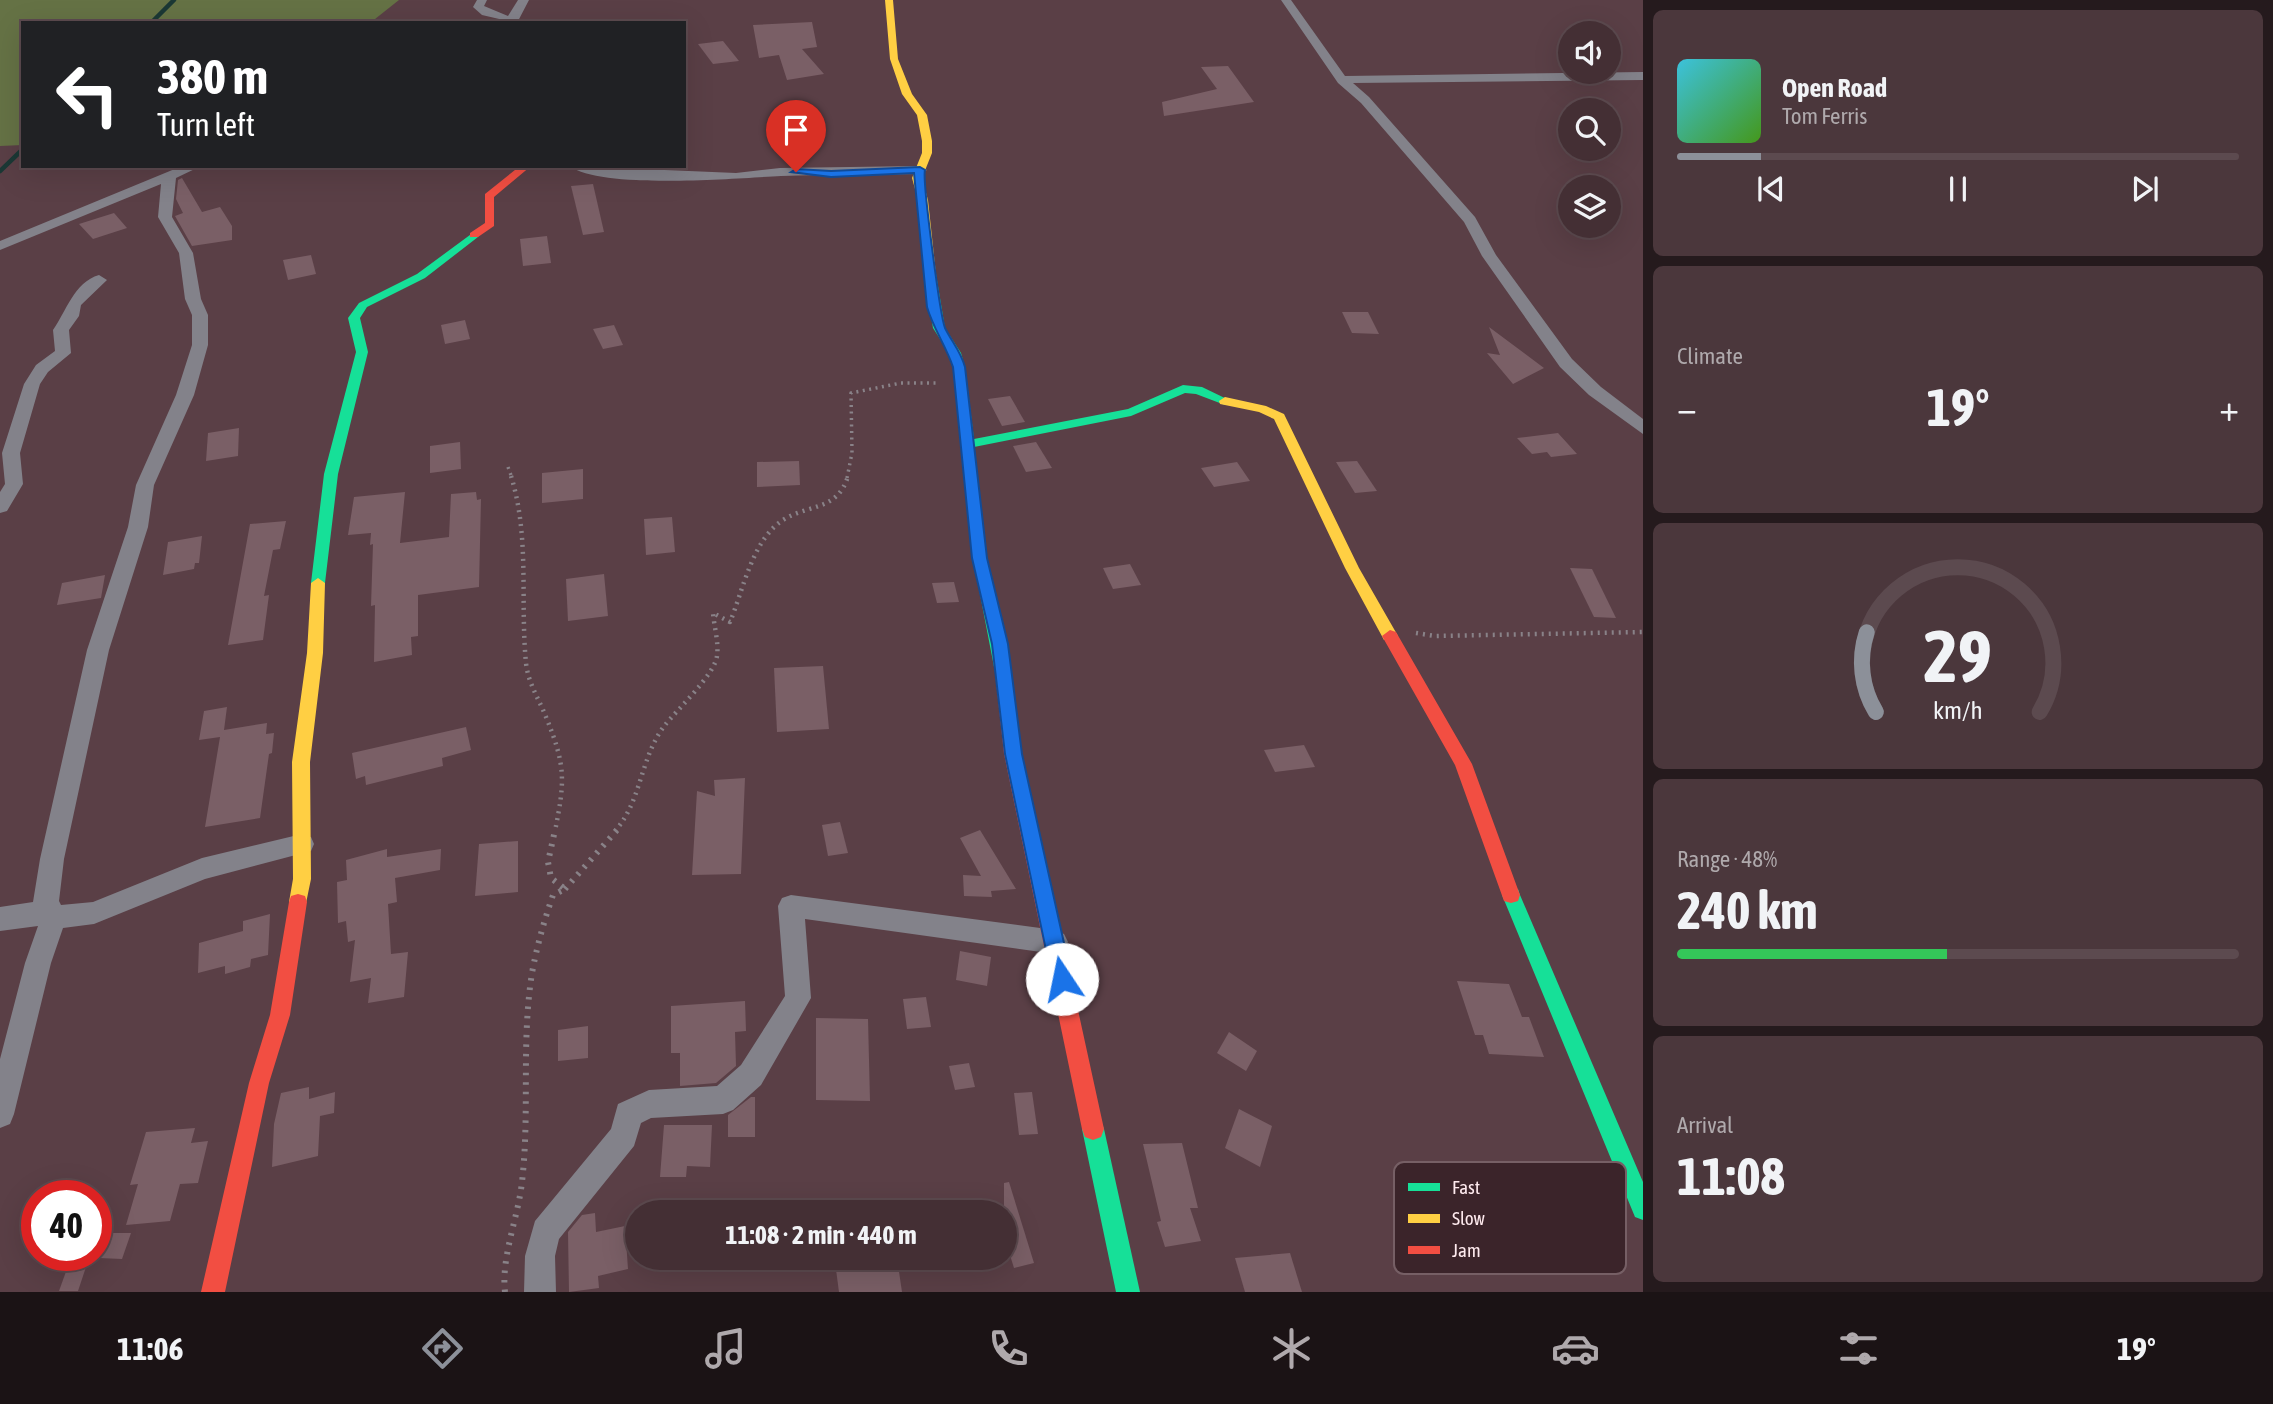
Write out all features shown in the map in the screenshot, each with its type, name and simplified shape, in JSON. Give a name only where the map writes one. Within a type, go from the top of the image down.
[{"type":"street","points":[[482,0],[478,7],[486,13],[509,21]]},
{"type":"street","points":[[513,21],[524,0]]},
{"type":"street","points":[[889,0],[894,59],[901,71],[907,94],[919,108],[924,123],[927,153],[917,178],[923,200],[933,307],[939,328],[955,353],[980,558],[1000,644],[1013,754],[1128,1292]]},
{"type":"street","points":[[1286,0],[1342,80],[1365,100],[1470,220],[1489,256],[1566,363],[1595,391],[1643,428]]},
{"type":"street","points":[[1342,80],[1643,76]]},
{"type":"street","points":[[0,246],[189,168]]},
{"type":"street","points":[[213,1292],[259,1083],[280,1015],[302,879],[301,762],[315,653],[319,565],[331,474],[362,352],[354,318],[363,305],[421,276],[465,240],[486,229],[490,224],[489,196],[524,168]]},
{"type":"street","points":[[586,168],[614,174],[736,177],[788,172],[831,174],[920,170]]},
{"type":"street","points":[[0,1114],[38,963],[54,917],[46,902],[51,870],[97,650],[138,527],[145,485],[185,395],[200,345],[200,315],[191,291],[186,253],[165,218],[169,177]]},
{"type":"street","points":[[0,507],[14,484],[10,453],[32,384],[42,369],[63,353],[61,330],[71,316],[73,304],[99,280]]},
{"type":"street","points":[[968,444],[1131,412],[1183,389],[1198,390],[1241,407],[1274,412],[1279,417],[1352,568],[1462,764],[1497,861],[1623,1162]]},
{"type":"street","points":[[0,919],[32,913],[54,917],[94,913],[202,869],[302,844]]},
{"type":"street","points":[[540,1292],[540,1256],[546,1232],[624,1136],[628,1114],[649,1104],[723,1100],[751,1075],[771,1045],[798,998],[791,906],[890,917],[1055,942]]},
{"type":"street","points":[[1626,1168],[1643,1209]]},
{"type":"path","points":[[505,1292],[501,1269],[518,1206],[528,1077],[526,1024],[530,974],[549,903],[553,895],[565,889],[619,827],[633,803],[648,755],[664,726],[684,706],[717,658],[713,612],[730,622],[753,565],[780,522],[831,503],[848,483],[852,443],[851,393],[901,383],[959,383]]},
{"type":"path","points":[[508,467],[516,492],[515,509],[525,573],[526,663],[530,683],[546,716],[563,765],[564,786],[548,862],[551,878],[565,889]]},
{"type":"path","points":[[1388,628],[1436,636],[1643,632]]},
{"type":"green space","points":[[0,0],[399,0],[373,21],[21,21],[21,145],[0,146]]},
{"type":"building","points":[[812,22],[817,47],[802,49],[824,74],[787,80],[779,55],[759,58],[753,25]]},
{"type":"building","points":[[723,41],[739,61],[713,64],[698,44]]},
{"type":"building","points":[[1228,66],[1254,102],[1164,116],[1162,102],[1217,89],[1201,67]]},
{"type":"building","points":[[182,178],[202,212],[220,207],[232,226],[232,240],[192,246],[175,216],[183,213],[176,199],[178,180]]},
{"type":"building","points":[[593,184],[604,232],[583,235],[571,186]]},
{"type":"building","points":[[114,213],[127,228],[93,239],[79,224]]},
{"type":"building","points":[[547,236],[551,263],[523,266],[520,239]]},
{"type":"building","points":[[311,255],[316,274],[288,280],[283,260]]},
{"type":"building","points":[[1342,312],[1368,312],[1379,334],[1352,333]]},
{"type":"building","points":[[465,320],[470,339],[445,344],[441,325]]},
{"type":"building","points":[[614,325],[623,345],[603,349],[593,329]]},
{"type":"building","points":[[1489,327],[1544,368],[1513,384],[1487,353],[1500,355]]},
{"type":"building","points":[[1010,396],[1025,422],[1002,426],[988,399]]},
{"type":"building","points":[[239,428],[238,456],[206,461],[208,433]]},
{"type":"building","points":[[1558,433],[1577,454],[1551,457],[1547,452],[1532,454],[1517,438]]},
{"type":"building","points":[[460,442],[461,469],[430,473],[430,446]]},
{"type":"building","points":[[1036,442],[1052,468],[1026,472],[1013,446]]},
{"type":"building","points":[[799,461],[800,485],[757,487],[757,462]]},
{"type":"building","points":[[1357,461],[1377,491],[1355,493],[1336,462]]},
{"type":"building","points":[[1237,462],[1250,481],[1214,487],[1201,468]]},
{"type":"building","points":[[583,469],[583,499],[542,503],[542,473]]},
{"type":"building","points":[[405,492],[400,543],[449,537],[451,494],[476,492],[477,500],[481,499],[479,587],[418,595],[418,636],[411,637],[412,655],[374,662],[375,605],[371,606],[373,544],[370,545],[371,533],[348,535],[354,497]]},
{"type":"building","points":[[672,517],[675,552],[646,555],[644,519]]},
{"type":"building","points":[[286,521],[280,549],[273,550],[264,596],[269,595],[263,640],[228,645],[250,524]]},
{"type":"building","points":[[202,536],[199,563],[195,563],[194,569],[163,575],[168,542]]},
{"type":"building","points":[[1130,564],[1141,585],[1113,589],[1103,568]]},
{"type":"building","points":[[1570,568],[1592,569],[1616,618],[1594,617]]},
{"type":"building","points":[[604,574],[608,616],[568,621],[566,579]]},
{"type":"building","points":[[105,575],[101,598],[57,605],[62,583]]},
{"type":"building","points":[[954,582],[959,602],[937,603],[932,583]]},
{"type":"building","points":[[823,666],[829,729],[777,732],[774,668]]},
{"type":"building","points":[[227,707],[224,730],[267,723],[266,734],[274,733],[272,753],[269,754],[260,818],[205,827],[220,737],[199,740],[204,711]]},
{"type":"building","points":[[466,727],[471,750],[442,758],[443,766],[366,785],[365,776],[356,779],[352,753]]},
{"type":"building","points":[[1304,745],[1315,767],[1275,772],[1264,750]]},
{"type":"building","points":[[745,778],[741,874],[692,875],[697,791],[715,796],[714,780]]},
{"type":"building","points":[[840,822],[848,853],[828,856],[822,825]]},
{"type":"building","points":[[980,830],[1016,889],[991,891],[992,897],[964,896],[963,875],[981,876],[960,838]]},
{"type":"building","points":[[518,841],[518,892],[475,896],[479,844]]},
{"type":"building","points":[[387,849],[387,857],[441,849],[440,870],[395,878],[397,902],[388,904],[391,954],[408,952],[404,997],[368,1003],[371,978],[350,982],[355,940],[348,942],[346,921],[338,923],[337,882],[347,880],[346,860]]},
{"type":"building","points":[[270,914],[268,955],[251,959],[250,967],[225,974],[225,966],[198,973],[199,943],[243,931],[243,921]]},
{"type":"building","points":[[960,951],[991,957],[987,986],[956,980]]},
{"type":"building","points":[[1457,981],[1509,984],[1522,1017],[1529,1017],[1544,1057],[1489,1054],[1483,1035],[1475,1035]]},
{"type":"building","points":[[926,997],[931,1027],[907,1029],[903,999]]},
{"type":"building","points":[[745,1001],[746,1031],[735,1032],[736,1066],[716,1083],[680,1086],[680,1053],[671,1053],[671,1006]]},
{"type":"building","points":[[816,1018],[868,1019],[870,1101],[816,1100]]},
{"type":"building","points":[[588,1026],[588,1058],[558,1061],[558,1030]]},
{"type":"building","points":[[1229,1032],[1257,1051],[1246,1071],[1217,1053]]},
{"type":"building","points":[[969,1063],[975,1087],[955,1090],[949,1066]]},
{"type":"building","points":[[309,1087],[309,1099],[335,1092],[334,1113],[320,1116],[318,1156],[272,1167],[274,1124],[281,1093]]},
{"type":"building","points":[[1032,1092],[1038,1134],[1019,1135],[1014,1093]]},
{"type":"building","points":[[751,1097],[755,1097],[755,1137],[728,1137],[728,1115]]},
{"type":"building","points":[[1239,1109],[1272,1126],[1260,1167],[1225,1148]]},
{"type":"building","points":[[664,1125],[712,1125],[710,1167],[687,1166],[686,1177],[660,1177]]},
{"type":"building","points":[[195,1128],[191,1143],[208,1141],[198,1183],[180,1184],[170,1221],[126,1225],[138,1184],[130,1185],[146,1132]]},
{"type":"building","points":[[1182,1143],[1198,1208],[1190,1208],[1201,1241],[1165,1247],[1157,1222],[1161,1221],[1143,1144]]},
{"type":"building","points":[[1009,1182],[1015,1200],[1004,1200],[1004,1183]]},
{"type":"building","points":[[1017,1208],[1034,1263],[1017,1267]]},
{"type":"building","points":[[595,1213],[596,1232],[625,1226],[625,1270],[598,1276],[599,1288],[569,1292],[568,1232],[582,1215]]},
{"type":"building","points":[[112,1233],[131,1233],[122,1259],[112,1259]]},
{"type":"building","points":[[1290,1253],[1302,1292],[1245,1292],[1235,1258]]},
{"type":"building","points":[[836,1270],[899,1270],[902,1292],[839,1292]]},
{"type":"building","points":[[66,1271],[85,1271],[78,1291],[59,1291]]},
{"type":"waterway","points":[[153,21],[174,0]]},
{"type":"waterway","points":[[0,171],[21,151]]},
{"type":"traffic: fast","points":[[318,583],[331,474],[362,352],[354,318],[363,305],[421,276],[474,235]]},
{"type":"traffic: fast","points":[[930,274],[939,328],[955,353],[959,367],[980,558],[1003,672]]},
{"type":"traffic: fast","points":[[968,444],[1131,412],[1183,389],[1198,390],[1225,401]]},
{"type":"traffic: fast","points":[[1511,895],[1623,1162]]},
{"type":"traffic: fast","points":[[1093,1129],[1128,1292]]},
{"type":"traffic: fast","points":[[1626,1169],[1643,1209]]},
{"type":"traffic: slow","points":[[889,0],[894,59],[907,94],[922,115],[927,141],[927,153],[917,178],[923,200],[930,274]]},
{"type":"traffic: slow","points":[[1225,401],[1268,411],[1279,417],[1352,568],[1390,636]]},
{"type":"traffic: slow","points":[[298,902],[302,879],[301,762],[315,653],[318,583]]},
{"type":"traffic: jam","points":[[474,235],[490,224],[489,196],[524,168]]},
{"type":"traffic: jam","points":[[1390,636],[1463,764],[1511,895]]},
{"type":"traffic: jam","points":[[1003,672],[1013,754],[1093,1129]]},
{"type":"traffic: jam","points":[[213,1292],[259,1083],[280,1015],[298,902]]},
{"type":"route","points":[[796,172],[831,174],[920,170],[917,178],[923,200],[933,307],[939,328],[955,353],[959,367],[980,558],[1000,644],[1013,754],[1062,979]]}]
